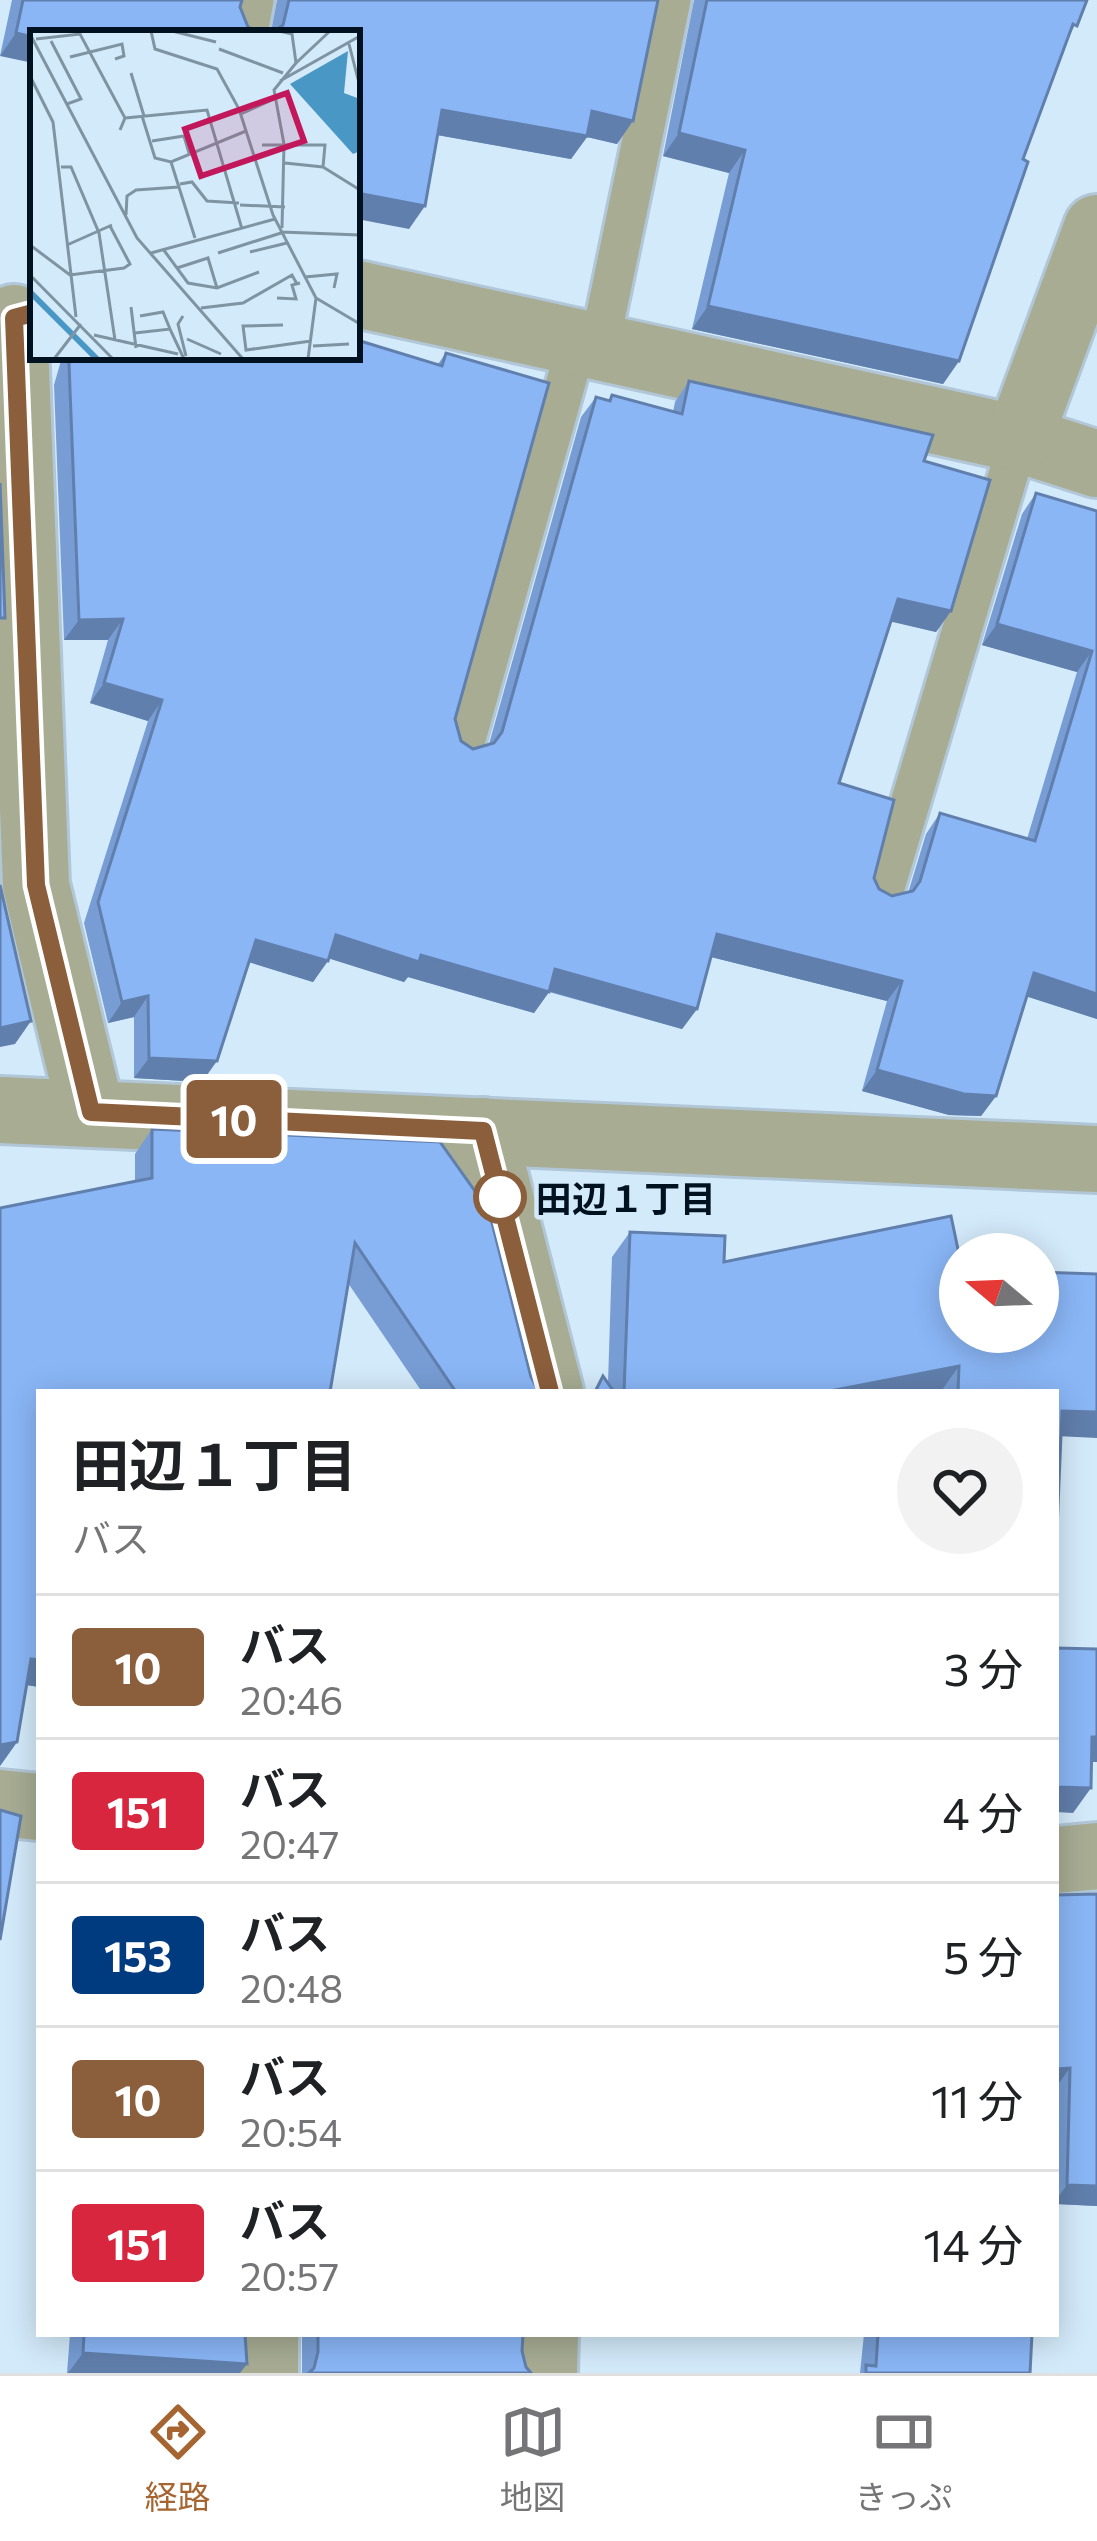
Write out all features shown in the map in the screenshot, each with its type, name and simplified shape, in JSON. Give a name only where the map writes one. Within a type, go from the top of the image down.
[{"type":"street","points":[[1019,439],[1097,228]]},
{"type":"street","points":[[360,295],[1019,439],[1097,464]]},
{"type":"street","points":[[16,315],[36,885],[91,1112]]},
{"type":"street","points":[[0,1110],[1097,1159]]},
{"type":"street","points":[[483,1131],[549,1389]]},
{"type":"street","points":[[0,1803],[36,1807]]},
{"type":"street","points":[[1059,1860],[1097,1856]]},
{"type":"street","points":[[265,2337],[266,2373]]},
{"type":"street","points":[[544,2373],[545,2337]]},
{"type":"lane","points":[[249,30],[254,0]]},
{"type":"lane","points":[[464,746],[588,345],[670,0]]},
{"type":"lane","points":[[883,894],[1019,439]]},
{"type":"building","points":[[23,0],[242,0],[248,27],[254,30],[30,30],[30,36],[16,33]]},
{"type":"building","points":[[289,0],[658,0],[633,121],[592,111],[587,136],[442,110],[425,206],[360,194],[360,30],[276,30],[283,25]]},
{"type":"building","points":[[707,0],[1087,0],[1077,26],[1073,24],[1023,159],[1028,162],[959,361],[708,306],[745,150],[679,133]]},
{"type":"building","points":[[360,341],[442,366],[446,353],[549,383],[455,719],[461,741],[473,749],[494,743],[502,732],[596,397],[610,401],[612,395],[682,414],[689,381],[933,435],[924,461],[990,480],[951,611],[898,599],[839,783],[894,800],[874,878],[879,889],[892,896],[913,891],[920,881],[940,813],[1035,841],[1092,651],[997,624],[1036,493],[1097,511],[1097,994],[1034,973],[996,1096],[964,1094],[877,1070],[902,981],[717,934],[697,1009],[555,969],[549,992],[421,955],[419,962],[336,935],[328,961],[256,940],[217,1061],[149,1058],[148,996],[122,1002],[98,902],[162,700],[104,683],[123,619],[79,620],[70,360],[360,360]]},
{"type":"building","points":[[0,483],[5,618],[0,618]]},
{"type":"building","points":[[0,885],[31,1021],[0,1028]]},
{"type":"building","points":[[152,1129],[440,1142],[489,1211],[537,1389],[454,1389],[355,1243],[331,1389],[36,1389],[36,1660],[31,1659],[17,1742],[0,1745],[0,1208],[152,1178]]},
{"type":"building","points":[[951,1216],[955,1233],[939,1233],[939,1353],[1059,1353],[1059,1273],[1097,1274],[1097,1412],[1062,1411],[1059,1482],[1059,1389],[958,1389],[959,1366],[840,1389],[624,1389],[630,1232],[725,1236],[724,1262]]},
{"type":"building","points":[[603,1376],[612,1389],[596,1389]]},
{"type":"building","points":[[1059,1648],[1097,1649],[1097,1737],[1092,1737],[1091,1788],[1059,1787]]},
{"type":"building","points":[[0,1810],[21,1816],[0,1940]]},
{"type":"building","points":[[1097,1894],[1097,2186],[1067,2185],[1070,2068],[1059,2069],[1059,1895]]},
{"type":"building","points":[[84,2337],[245,2337],[247,2364],[83,2353]]},
{"type":"building","points":[[318,2337],[523,2337],[522,2351],[531,2373],[309,2373],[318,2352]]},
{"type":"building","points":[[878,2337],[1032,2337],[1030,2373],[866,2373],[866,2365],[876,2366]]},
{"type":"bus line","name":"10","points":[[30,314],[14,318],[36,885],[91,1112],[483,1131],[549,1389]]},
{"type":"place","name":"田辺１丁目","points":[[500,1197]]}]
